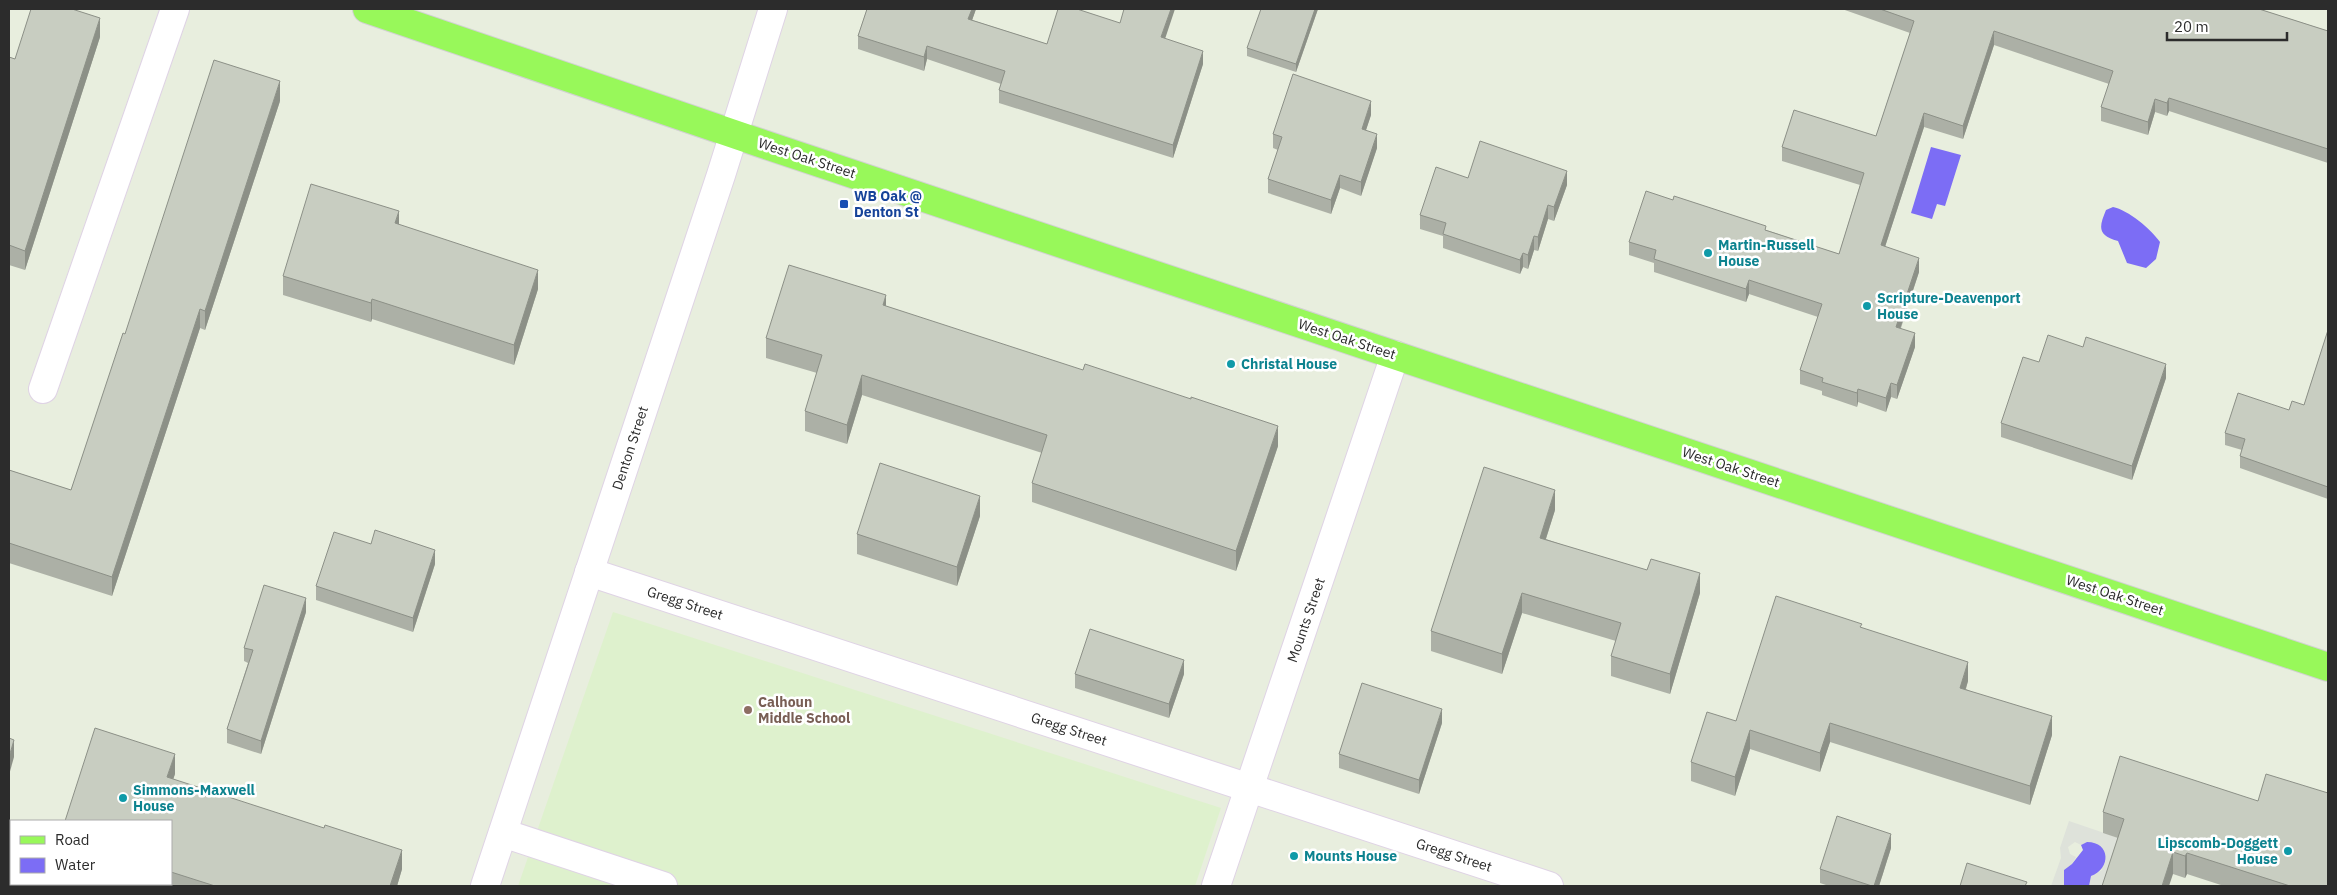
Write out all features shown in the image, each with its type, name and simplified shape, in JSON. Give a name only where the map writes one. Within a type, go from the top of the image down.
[{"type":"main road","name":"West Oak Street","points":[[367,9],[734,134],[2328,667]]},
{"type":"street","points":[[43,389],[175,9]]},
{"type":"street","name":"Denton Street","points":[[485,886],[774,9]]},
{"type":"street","name":"Mounts Street","points":[[1216,886],[1395,355]]},
{"type":"street","name":"Gregg Street","points":[[589,572],[1549,886]]},
{"type":"street","points":[[503,833],[663,886]]},
{"type":"shaded area","name":"Calhoun Middle School","points":[[613,612],[1221,808],[1195,886],[518,886]]},
{"type":"shaded area","points":[[2069,821],[2163,853],[2152,886],[2089,886],[2091,876],[2102,870],[2087,842],[2081,845],[2075,842],[2068,847],[2070,854],[2076,857],[2072,864],[2064,870],[2064,886],[2051,886],[2061,858],[2060,848]]},
{"type":"water","points":[[1931,147],[1961,155],[1945,206],[1937,204],[1932,219],[1911,213]]},
{"type":"water","points":[[2113,207],[2139,221],[2160,242],[2156,259],[2146,268],[2127,263],[2118,241],[2111,239],[2103,233],[2101,226],[2106,210]]},
{"type":"water","points":[[2087,842],[2101,846],[2104,851],[2106,856],[2102,868],[2098,873],[2091,876],[2089,886],[2064,886],[2064,870],[2072,864],[2083,850],[2081,845]]},
{"type":"building","points":[[31,9],[72,9],[100,18],[25,251],[9,245],[9,57],[15,59]]},
{"type":"building","points":[[867,9],[972,9],[968,19],[1047,44],[1058,9],[1077,9],[1120,23],[1124,9],[1171,9],[1161,37],[1203,51],[1173,145],[999,90],[1005,71],[927,46],[924,57],[858,36]]},
{"type":"building","points":[[1261,9],[1315,9],[1296,64],[1247,48]]},
{"type":"building","points":[[1880,9],[2259,9],[2328,31],[2328,149],[2169,98],[2167,103],[2155,99],[2148,122],[2101,107],[2113,71],[1994,31],[1963,126],[1924,113],[1881,245],[1919,258],[1896,327],[1915,333],[1897,385],[1891,383],[1886,398],[1858,389],[1857,393],[1822,382],[1823,378],[1800,370],[1822,304],[1749,280],[1746,289],[1654,259],[1656,250],[1629,242],[1646,191],[1673,200],[1674,196],[1766,226],[1765,230],[1839,254],[1864,173],[1782,147],[1794,110],[1876,136],[1914,21]]},
{"type":"building","points":[[214,60],[280,81],[205,311],[200,309],[112,577],[9,543],[9,470],[71,490],[123,333],[125,334]]},
{"type":"building","points":[[1293,74],[1371,101],[1362,129],[1377,134],[1361,182],[1340,175],[1331,200],[1268,179],[1282,137],[1273,134]]},
{"type":"building","points":[[1480,141],[1567,171],[1554,207],[1548,205],[1538,237],[1534,236],[1528,255],[1523,253],[1520,260],[1443,234],[1446,223],[1420,215],[1436,167],[1468,178]]},
{"type":"building","points":[[311,184],[399,211],[395,223],[538,270],[514,345],[372,299],[371,303],[283,276]]},
{"type":"building","points":[[789,265],[886,295],[883,305],[1083,370],[1085,364],[1278,426],[1236,551],[1032,483],[1047,435],[862,375],[847,425],[805,411],[822,355],[766,338]]},
{"type":"building","points":[[2328,330],[2328,487],[2240,456],[2245,439],[2225,433],[2238,393],[2289,410],[2292,401],[2304,405]]},
{"type":"building","points":[[2048,335],[2083,347],[2086,337],[2166,364],[2132,466],[2001,423],[2023,357],[2039,362]]},
{"type":"building","points":[[880,463],[980,496],[957,567],[857,534]]},
{"type":"building","points":[[1484,467],[1555,490],[1540,538],[1647,570],[1651,559],[1700,573],[1670,674],[1611,656],[1621,623],[1522,593],[1502,654],[1431,631]]},
{"type":"building","points":[[375,530],[435,550],[413,618],[316,586],[334,532],[371,544]]},
{"type":"building","points":[[264,585],[306,598],[261,741],[227,729],[253,650],[244,648]]},
{"type":"building","points":[[1776,596],[1862,624],[1860,627],[1968,662],[1960,688],[2052,716],[2030,786],[1830,723],[1820,753],[1750,730],[1735,777],[1691,762],[1707,712],[1736,721]]},
{"type":"building","points":[[1090,629],[1184,660],[1169,704],[1075,674]]},
{"type":"building","points":[[1362,683],[1442,709],[1419,780],[1339,754]]},
{"type":"building","points":[[95,728],[175,754],[167,777],[324,828],[325,825],[402,850],[390,886],[215,886],[172,872],[172,820],[65,820]]},
{"type":"building","points":[[9,738],[14,740],[9,757]]},
{"type":"building","points":[[2120,756],[2258,801],[2266,774],[2328,793],[2328,886],[2290,886],[2187,853],[2185,856],[2173,852],[2162,886],[2102,886],[2124,819],[2103,812]]},
{"type":"building","points":[[1837,816],[1891,834],[1874,886],[1820,869]]},
{"type":"building","points":[[1967,863],[2027,882],[2025,886],[1960,886]]},
{"type":"place","name":"WB Oak @ Denton St","points":[[844,204]]},
{"type":"place","name":"Martin-Russell House","points":[[1708,253]]},
{"type":"place","name":"Scripture-Deavenport House","points":[[1867,306]]},
{"type":"place","name":"Christal House","points":[[1231,364]]},
{"type":"place","name":"Calhoun Middle School","points":[[748,710]]},
{"type":"place","name":"Simmons-Maxwell House","points":[[123,798]]},
{"type":"place","name":"Lipscomb-Doggett House","points":[[2288,851]]},
{"type":"place","name":"Mounts House","points":[[1294,856]]}]
